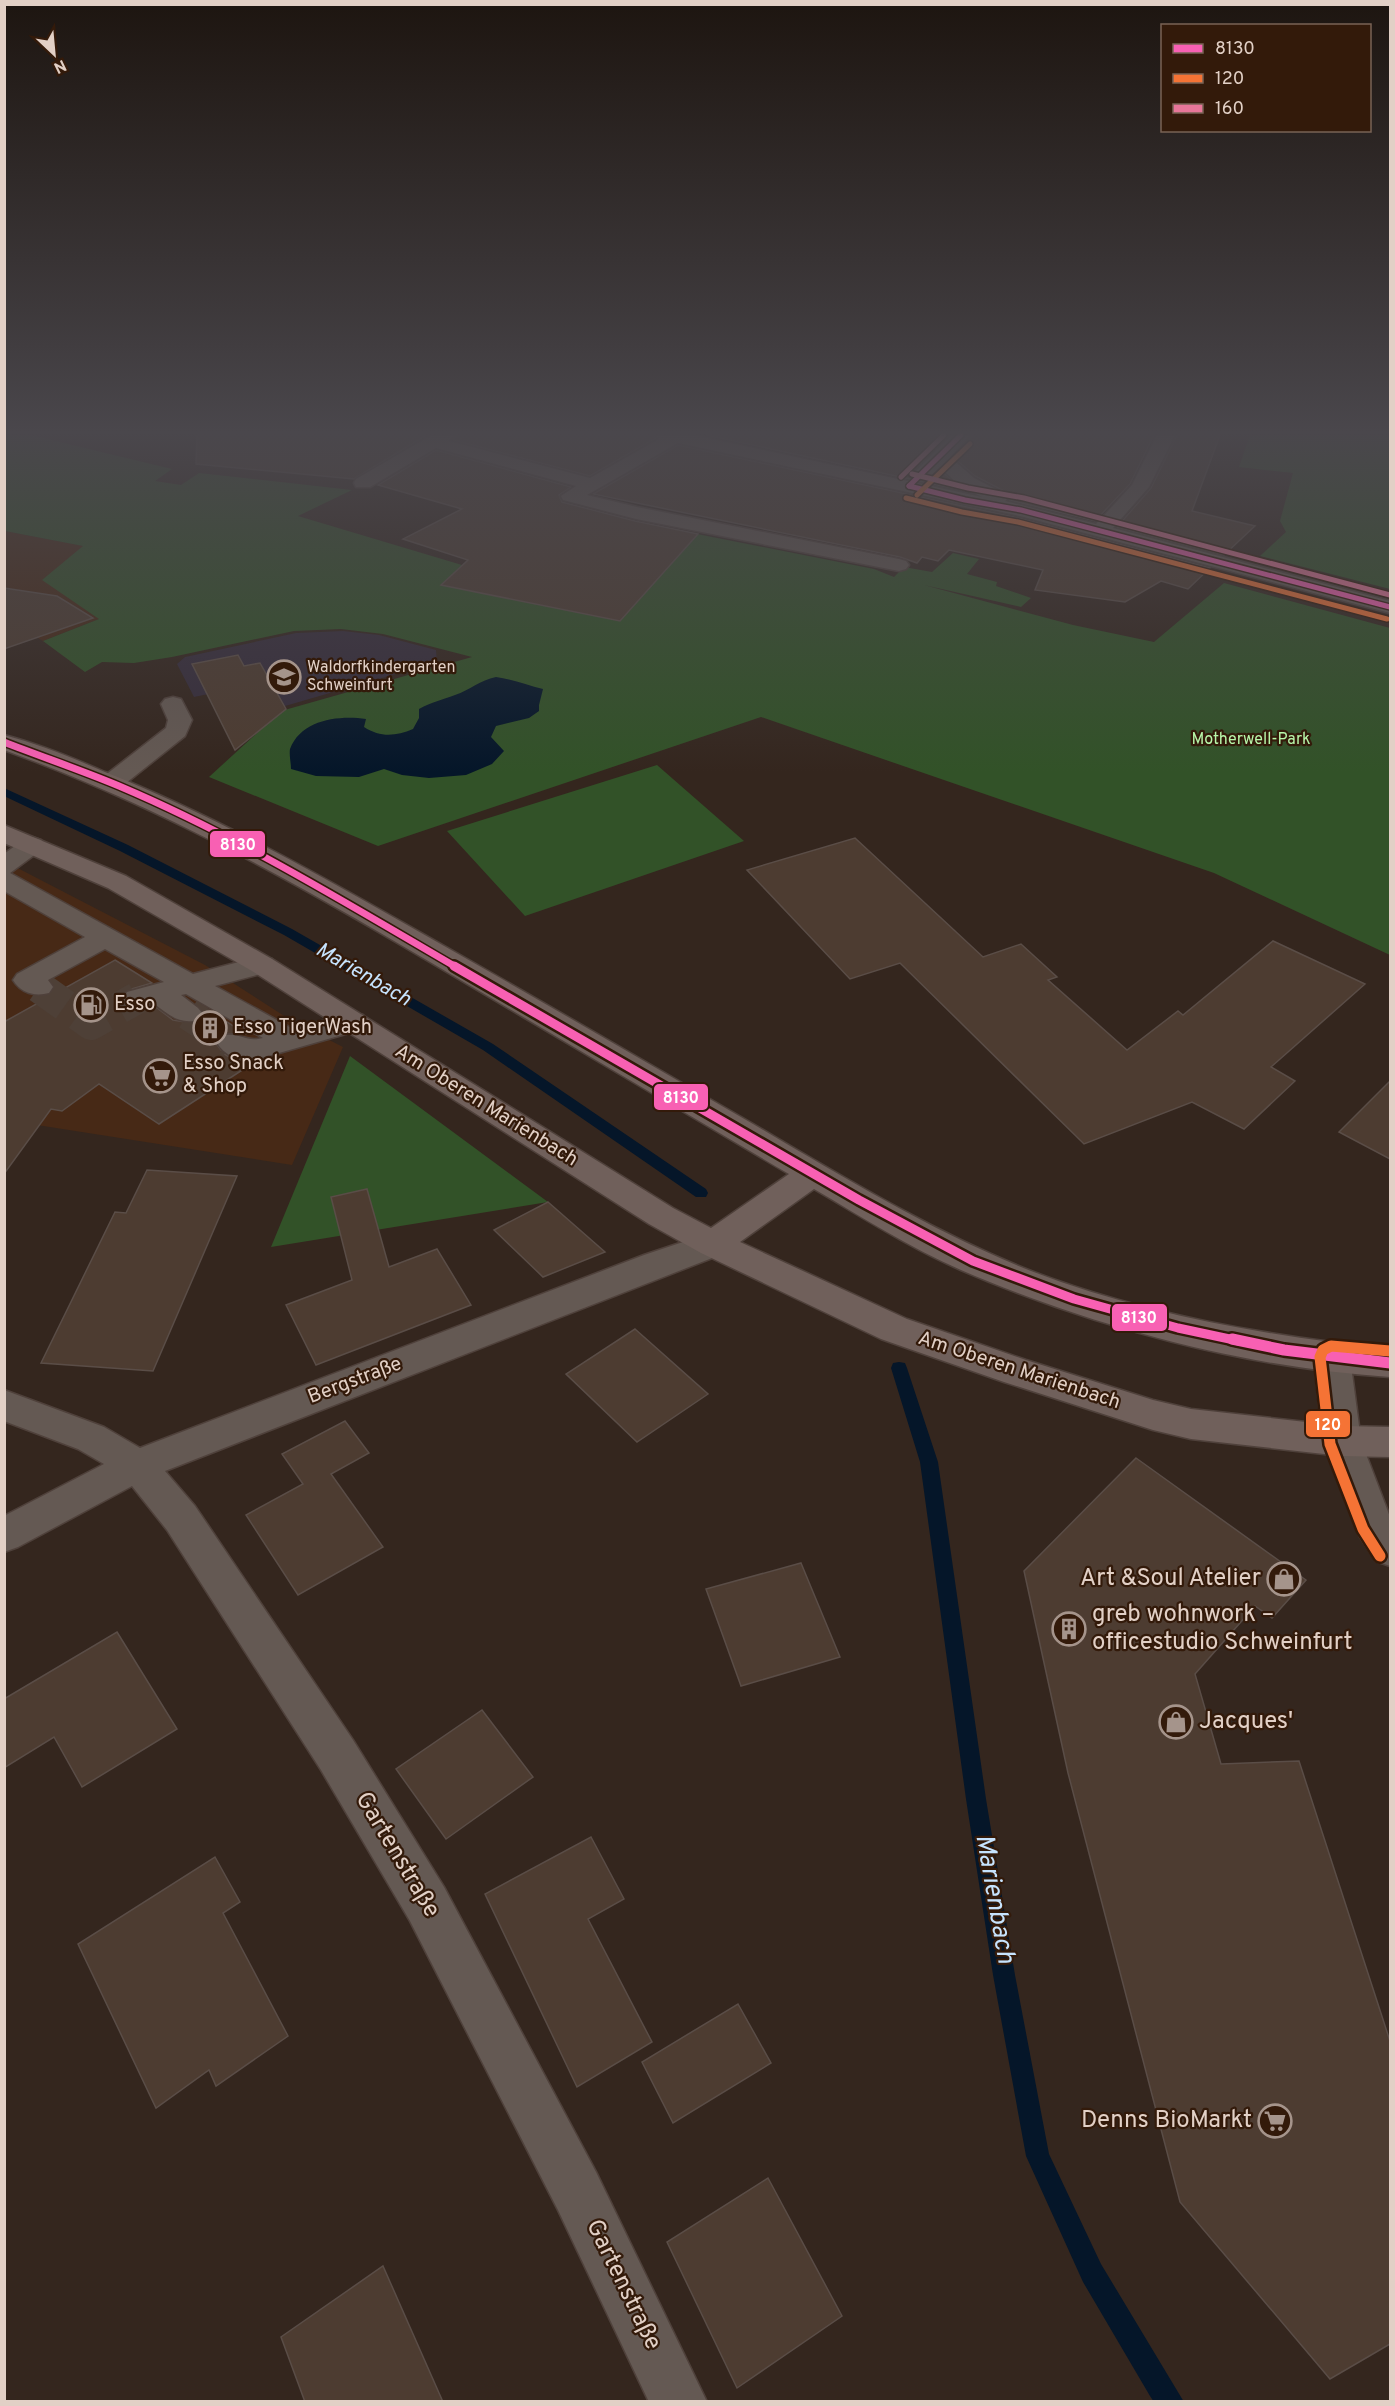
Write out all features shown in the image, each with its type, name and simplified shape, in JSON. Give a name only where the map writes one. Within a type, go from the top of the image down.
[{"type":"main road","points":[[4,742],[112,782],[184,814],[341,897],[812,1174],[971,1260],[1109,1311],[1202,1333],[1332,1358],[1390,1363]]},
{"type":"main road","name":"Am Oberen Marienbach","points":[[4,833],[117,882],[262,965],[661,1216],[713,1244],[894,1329],[1017,1372],[1153,1415],[1191,1424],[1342,1441],[1390,1442]]},
{"type":"main road","points":[[713,1244],[812,1174]]},
{"type":"street","points":[[810,547],[900,565]]},
{"type":"street","points":[[1165,547],[1390,607]]},
{"type":"street","points":[[112,782],[177,731],[180,720],[173,704]]},
{"type":"street","points":[[4,867],[32,845]]},
{"type":"street","points":[[4,880],[289,1040]]},
{"type":"street","points":[[39,987],[27,980],[106,937]]},
{"type":"street","points":[[188,1014],[147,995],[262,965]]},
{"type":"street","points":[[232,1043],[247,1052],[353,1022]]},
{"type":"street","name":"Bergstraße","points":[[4,1535],[137,1466],[656,1264],[713,1244]]},
{"type":"street","points":[[1332,1358],[1342,1441],[1374,1525],[1390,1550]]},
{"type":"street","name":"Gartenstraße","points":[[4,1405],[91,1438],[137,1466],[181,1518],[271,1652],[427,1904],[577,2191],[679,2402]]},
{"type":"shaded area","points":[[5,547],[84,547],[99,619],[43,641],[33,635],[5,640]]},
{"type":"shaded area","name":"Waldorfkindergarten Schweinfurt","points":[[343,631],[379,635],[436,650],[437,662],[244,718],[228,690],[194,697],[177,664],[185,657],[296,633]]},
{"type":"shaded area","points":[[4,861],[205,965],[292,1021],[343,1047],[292,1165],[5,1120]]},
{"type":"green space","name":"Motherwell-Park","points":[[81,547],[403,547],[462,565],[442,584],[629,547],[764,547],[874,569],[894,577],[904,567],[932,572],[953,553],[979,559],[967,574],[997,582],[996,586],[1031,598],[1021,607],[924,585],[1073,625],[1154,642],[1224,583],[1390,628],[1390,955],[1214,873],[761,717],[378,846],[209,777],[281,711],[472,657],[383,634],[341,629],[294,631],[134,663],[102,662],[85,672],[43,641],[99,619],[42,580]]},
{"type":"green space","points":[[1269,547],[1390,547],[1390,589],[1260,556]]},
{"type":"green space","points":[[657,765],[744,841],[525,916],[447,831]]},
{"type":"green space","points":[[350,1056],[548,1202],[271,1247]]},
{"type":"water","points":[[496,677],[543,689],[539,711],[529,718],[496,726],[491,737],[504,751],[492,764],[466,775],[429,778],[402,775],[384,769],[359,777],[316,776],[291,769],[290,749],[295,739],[311,726],[333,719],[355,718],[366,719],[364,727],[376,733],[388,735],[401,733],[413,729],[419,718],[419,709]]},
{"type":"building","points":[[429,547],[686,547],[620,621],[441,585],[468,560]]},
{"type":"building","points":[[853,547],[1131,547],[1210,568],[1188,589],[1161,581],[1125,602],[1035,590],[1043,570],[949,550],[938,561],[922,557],[917,563]]},
{"type":"building","points":[[1194,547],[1232,547],[1224,555]]},
{"type":"building","points":[[4,588],[57,596],[93,618],[4,649]]},
{"type":"building","points":[[238,655],[244,666],[260,663],[286,709],[235,750],[192,664]]},
{"type":"building","points":[[855,838],[983,957],[1021,944],[1057,977],[1048,980],[1127,1050],[1178,1011],[1183,1015],[1273,941],[1365,984],[1271,1067],[1295,1081],[1244,1129],[1192,1102],[1084,1144],[900,963],[850,979],[747,870]]},
{"type":"building","points":[[115,960],[152,983],[125,991],[121,997],[125,1005],[138,1009],[153,1005],[173,1020],[191,1023],[200,1021],[205,1015],[200,1007],[202,1006],[246,1034],[221,1034],[215,1042],[224,1054],[247,1067],[159,1124],[99,1084],[62,1111],[51,1109],[4,1174],[4,1022]]},
{"type":"building","points":[[1390,1081],[1390,1159],[1339,1132]]},
{"type":"building","points":[[147,1170],[237,1176],[153,1371],[41,1363],[115,1212],[126,1213]]},
{"type":"building","points":[[367,1189],[389,1267],[437,1249],[471,1305],[316,1365],[286,1305],[352,1280],[331,1197]]},
{"type":"building","points":[[548,1202],[605,1252],[543,1277],[494,1230]]},
{"type":"building","points":[[635,1329],[708,1394],[637,1442],[566,1374]]},
{"type":"building","points":[[345,1421],[369,1453],[331,1474],[383,1547],[298,1595],[246,1515],[303,1484],[282,1454]]},
{"type":"building","name":"Denns BioMarkt","points":[[1136,1458],[1306,1580],[1272,1618],[1255,1606],[1195,1674],[1221,1764],[1299,1761],[1390,2041],[1390,2344],[1330,2379],[1180,2202],[1068,1773],[1024,1571]]},
{"type":"building","points":[[801,1563],[840,1657],[741,1686],[706,1589]]},
{"type":"building","points":[[117,1632],[177,1729],[82,1787],[54,1737],[4,1768],[4,1699]]},
{"type":"building","points":[[482,1710],[533,1777],[446,1839],[396,1769]]},
{"type":"building","points":[[591,1837],[624,1899],[588,1919],[652,2042],[577,2087],[485,1894]]},
{"type":"building","points":[[215,1857],[240,1902],[223,1913],[288,2036],[216,2086],[209,2070],[156,2108],[78,1944]]},
{"type":"building","points":[[738,2004],[771,2063],[673,2123],[642,2062]]},
{"type":"building","points":[[768,2178],[842,2316],[737,2388],[667,2242]]},
{"type":"building","points":[[383,2266],[443,2402],[305,2402],[281,2337]]},
{"type":"waterway","name":"Marienbach","points":[[4,791],[124,848],[288,932],[488,1047],[701,1193]]},
{"type":"waterway","name":"Marienbach","points":[[899,1368],[929,1462],[976,1799],[1004,1975],[1038,2156],[1092,2273],[1159,2387],[1171,2402]]},
{"type":"tunnel","points":[[39,987],[91,1024],[137,998]]},
{"type":"tunnel","points":[[188,1014],[232,1043]]},
{"type":"transit line","name":"120","points":[[1114,547],[1387,619]]},
{"type":"transit line","name":"8130","points":[[1163,547],[1390,607]]},
{"type":"transit line","name":"160","points":[[1210,547],[1390,595]]},
{"type":"transit line","name":"8130","points":[[4,742],[119,786],[285,868],[859,1200],[973,1261],[1074,1299],[1178,1328],[1284,1350],[1390,1363]]},
{"type":"transit line","name":"120","points":[[1380,1556],[1363,1529],[1330,1444],[1320,1357],[1323,1350],[1331,1346],[1390,1351]]},
{"type":"place","name":"Waldorfkindergarten Schweinfurt","points":[[284,677]]},
{"type":"place","name":"Esso","points":[[91,1005]]},
{"type":"place","name":"Esso TigerWash","points":[[210,1028]]},
{"type":"place","name":"Esso Snack & Shop","points":[[160,1076]]},
{"type":"place","name":"Art &Soul Atelier","points":[[1284,1579]]},
{"type":"place","name":"greb wohnwork – officestudio Schweinfurt","points":[[1069,1629]]},
{"type":"place","name":"Jacques'","points":[[1176,1722]]},
{"type":"place","name":"Denns BioMarkt","points":[[1275,2121]]}]
